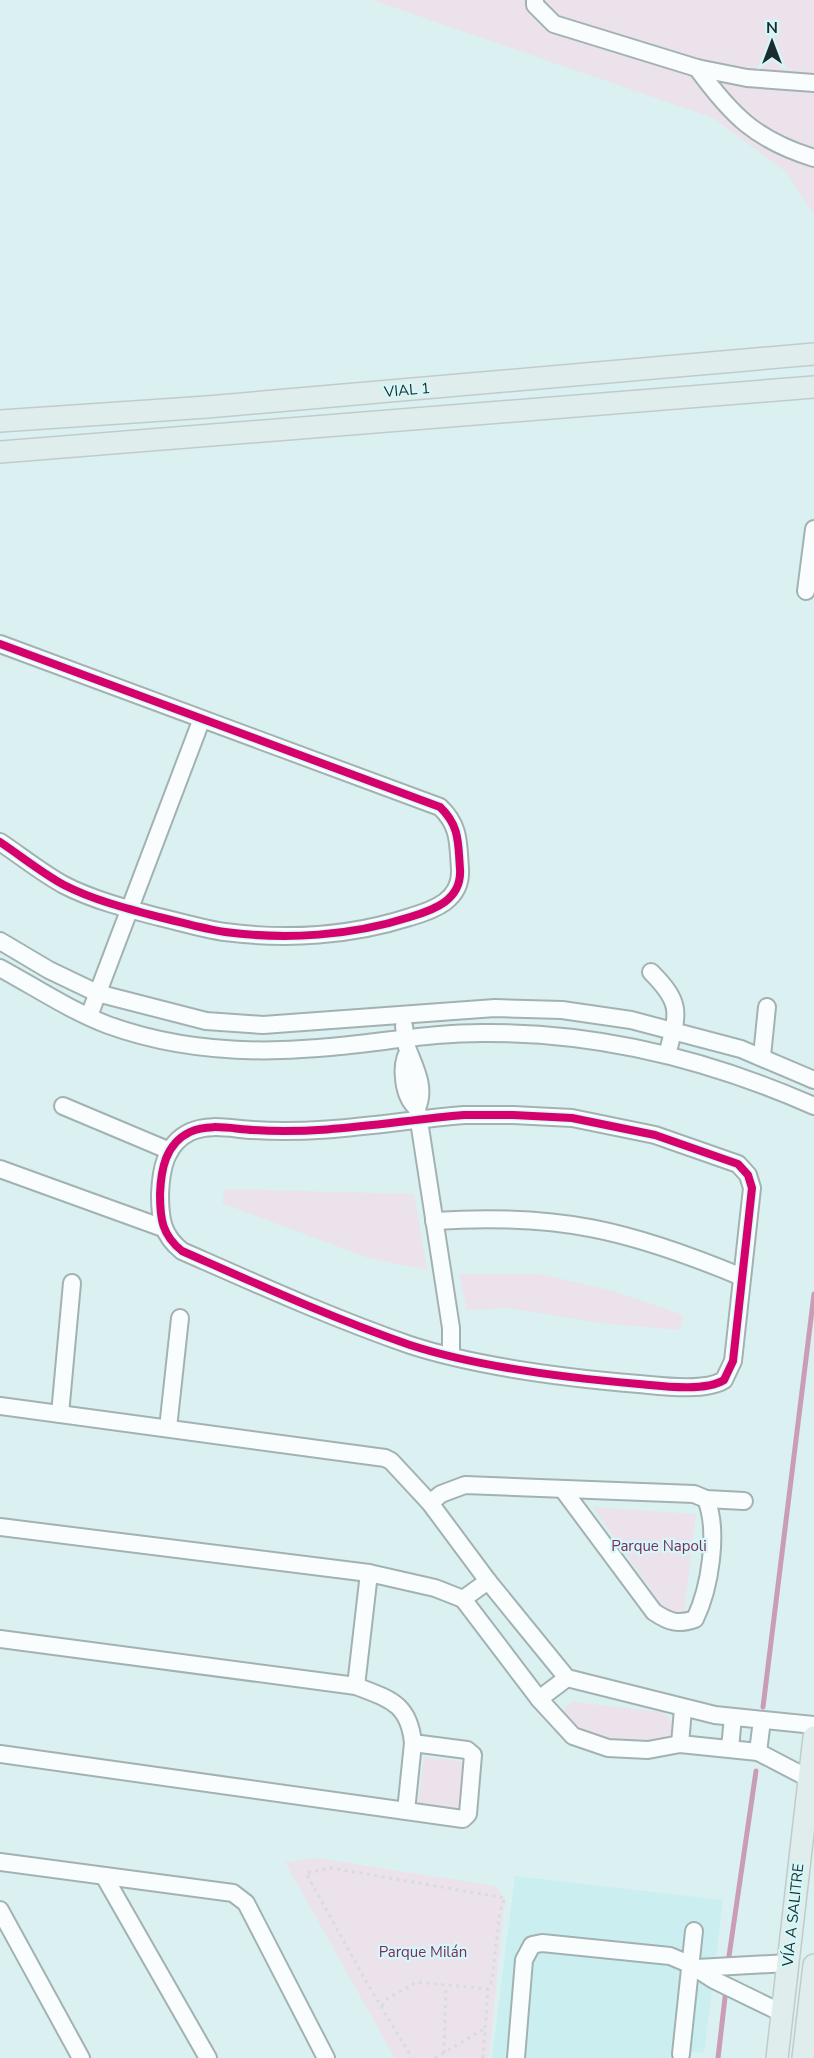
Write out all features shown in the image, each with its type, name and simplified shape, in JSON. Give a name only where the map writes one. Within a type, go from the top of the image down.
[{"type":"main road","name":"VIAL 1","points":[[0,421],[207,407],[814,354]]},
{"type":"main road","points":[[0,453],[814,387]]},
{"type":"main road","points":[[785,389],[814,405]]},
{"type":"main road","name":"VÍA A SALITRE","points":[[777,2058],[814,1737]]},
{"type":"main road","name":"VÍA A SALITRE","points":[[804,2058],[812,2008],[814,1965]]},
{"type":"street","points":[[535,0],[535,5],[554,24],[697,68],[747,78],[814,83]]},
{"type":"street","points":[[697,68],[724,105],[755,133],[814,158]]},
{"type":"street","points":[[806,591],[814,529]]},
{"type":"street","points":[[0,644],[201,721],[440,807],[452,818],[457,831],[460,876],[455,892],[434,910],[405,919],[342,932],[284,937],[224,932],[131,910],[65,885],[0,842]]},
{"type":"street","points":[[89,1016],[201,721]]},
{"type":"street","points":[[0,941],[49,970],[97,993],[206,1021],[263,1024],[342,1021],[402,1013],[495,1008],[562,1010],[632,1020],[741,1049],[814,1080]]},
{"type":"street","points":[[0,968],[107,1025],[141,1035],[242,1051],[407,1044],[448,1033],[526,1034],[597,1042],[667,1055],[731,1073],[814,1106]]},
{"type":"street","points":[[651,972],[671,992],[675,1013],[674,1031],[667,1055]]},
{"type":"street","points":[[762,1056],[767,1007]]},
{"type":"street","points":[[402,1013],[407,1044],[404,1066],[408,1097],[417,1113],[451,1328],[451,1354]]},
{"type":"street","points":[[731,1073],[741,1049]]},
{"type":"street","points":[[63,1106],[170,1151]]},
{"type":"street","points":[[417,1113],[513,1114],[572,1118],[655,1135],[738,1164],[748,1175],[752,1188],[732,1368],[724,1380],[712,1386],[603,1381],[521,1370],[412,1345],[320,1311],[182,1251],[163,1228],[160,1210],[161,1175],[170,1151],[189,1133],[206,1128],[297,1131],[417,1113]]},
{"type":"street","points":[[0,1168],[163,1228]]},
{"type":"street","points":[[434,1221],[512,1218],[584,1226],[654,1243],[742,1277]]},
{"type":"street","points":[[60,1414],[72,1282]]},
{"type":"street","points":[[168,1428],[180,1318]]},
{"type":"street","points":[[0,1406],[385,1458],[391,1461],[430,1503],[488,1581],[567,1677],[647,1697],[683,1709],[733,1717],[814,1725]]},
{"type":"street","points":[[430,1503],[441,1494],[465,1485],[564,1491],[694,1494],[705,1500],[744,1501]]},
{"type":"street","points":[[564,1491],[654,1612],[669,1622],[676,1623],[695,1619],[701,1607],[712,1542],[712,1516],[705,1500]]},
{"type":"street","points":[[0,1527],[369,1572],[435,1588],[463,1599],[539,1699],[573,1736],[608,1748],[648,1750],[680,1744],[758,1752],[808,1778]]},
{"type":"street","points":[[356,1686],[369,1572]]},
{"type":"street","points":[[463,1599],[488,1581]]},
{"type":"street","points":[[0,1640],[356,1686],[397,1705],[411,1723],[413,1743],[406,1811]]},
{"type":"street","points":[[539,1699],[567,1677]]},
{"type":"street","points":[[680,1744],[683,1709]]},
{"type":"street","points":[[730,1748],[733,1717]]},
{"type":"street","points":[[758,1752],[762,1720]]},
{"type":"street","points":[[0,1754],[463,1819],[468,1814],[472,1752],[413,1743]]},
{"type":"street","points":[[0,1862],[233,1893],[240,1897],[246,1903],[326,2058]]},
{"type":"street","points":[[104,1876],[207,2058]]},
{"type":"street","points":[[0,1910],[81,2058]]},
{"type":"street","points":[[681,2054],[693,1966],[693,1930]]},
{"type":"street","points":[[516,2058],[524,1960],[532,1945],[542,1943],[670,1956],[782,2013]]},
{"type":"street","points":[[693,1966],[788,1963]]},
{"type":"path","points":[[412,2058],[306,1873],[332,1868],[505,1898],[500,1910],[492,1980],[488,1989],[483,2058]]},
{"type":"path","points":[[382,2006],[388,1998],[417,1982],[488,1989]]},
{"type":"path","points":[[444,2053],[446,1986]]},
{"type":"path","points":[[435,2058],[484,2029]]},
{"type":"shaded area","points":[[515,1876],[723,1900],[704,2053],[693,2052],[669,2058],[492,2058]]},
{"type":"green space","points":[[372,0],[814,0],[814,215],[786,172],[713,118]]},
{"type":"green space","points":[[225,1189],[414,1194],[427,1270],[368,1258],[222,1203]]},
{"type":"green space","points":[[459,1274],[541,1274],[613,1291],[683,1315],[680,1330],[600,1323],[509,1308],[467,1310]]},
{"type":"green space","name":"Parque Napoli","points":[[593,1507],[696,1514],[684,1614],[667,1612]]},
{"type":"green space","points":[[573,1702],[662,1712],[672,1721],[672,1737],[659,1743],[583,1735],[562,1710]]},
{"type":"green space","points":[[424,1757],[466,1762],[460,1808],[418,1803]]},
{"type":"green space","name":"Parque Milán","points":[[316,1858],[495,1886],[505,1898],[489,2058],[395,2058],[285,1862]]},
{"type":"waterway","points":[[763,1707],[814,1294]]},
{"type":"waterway","points":[[728,1963],[756,1771]]},
{"type":"waterway","points":[[718,2058],[726,1989]]},
{"type":"cycle path","points":[[0,644],[440,807],[455,828],[460,869],[459,880],[451,896],[437,907],[419,914],[342,932],[271,936],[217,931],[123,907],[87,895],[64,885],[0,842]]},
{"type":"cycle path","points":[[464,1115],[572,1118],[655,1135],[738,1164],[748,1175],[752,1188],[733,1361],[724,1380],[716,1384],[695,1387],[611,1382],[553,1375],[436,1353],[352,1324],[182,1251],[170,1239],[163,1226],[160,1194],[166,1158],[175,1143],[197,1129],[213,1127],[306,1131],[464,1115]]}]
